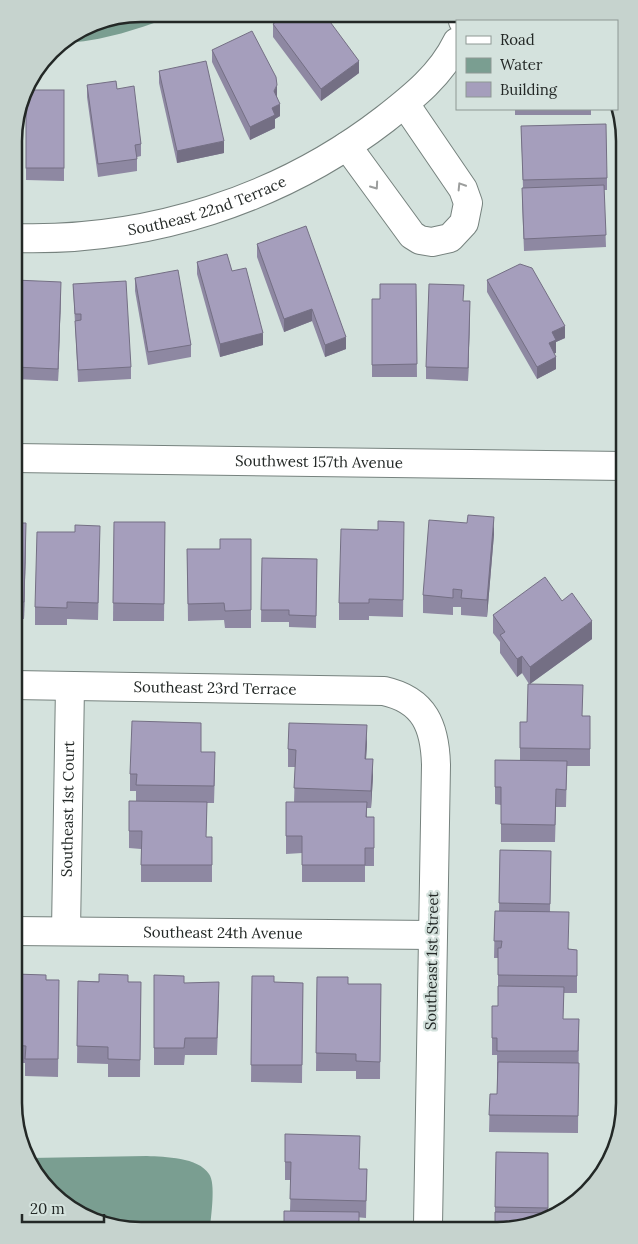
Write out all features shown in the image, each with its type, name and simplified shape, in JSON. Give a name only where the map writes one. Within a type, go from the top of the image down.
[{"type":"street","points":[[347,146],[412,235],[423,241],[432,242],[443,241],[456,234],[466,219],[467,198],[405,104],[444,64],[456,44]]},
{"type":"street","name":"Southeast 22nd Terrace","points":[[22,238],[110,233],[206,212],[240,201],[322,161],[347,146],[405,104]]},
{"type":"street","name":"Southwest 157th Avenue","points":[[22,458],[616,466]]},
{"type":"street","name":"Southeast 23rd Terrace","points":[[22,685],[384,691],[396,693],[412,704]]},
{"type":"street","name":"Southeast 1st Court","points":[[66,931],[70,686]]},
{"type":"street","name":"Southeast 1st Street","points":[[412,704],[428,722],[435,741],[428,1222]]},
{"type":"street","name":"Southeast 24th Avenue","points":[[22,931],[432,935]]},
{"type":"water","points":[[141,22],[156,22],[136,29],[76,42],[110,27]]},
{"type":"water","points":[[147,1156],[189,1161],[204,1168],[211,1178],[213,1192],[211,1222],[141,1222],[110,1217],[96,1212],[75,1202],[63,1192],[42,1169],[36,1158]]},
{"type":"building","points":[[276,22],[330,22],[359,61],[321,89],[273,24]]},
{"type":"building","points":[[252,31],[276,77],[277,85],[274,91],[280,104],[272,108],[275,115],[250,127],[212,50]]},
{"type":"building","points":[[206,61],[224,141],[177,151],[159,71]]},
{"type":"building","points":[[116,81],[117,89],[134,86],[141,144],[135,145],[137,159],[98,164],[87,85]]},
{"type":"building","points":[[35,90],[64,90],[64,168],[26,168],[26,114]]},
{"type":"building","points":[[606,124],[607,178],[523,180],[521,126]]},
{"type":"building","points":[[604,185],[606,235],[524,239],[522,188]]},
{"type":"building","points":[[306,226],[346,337],[325,345],[312,309],[284,319],[257,244]]},
{"type":"building","points":[[227,254],[232,271],[246,268],[263,333],[220,344],[197,262]]},
{"type":"building","points":[[520,264],[532,268],[565,326],[552,332],[556,340],[549,343],[556,357],[537,367],[487,280]]},
{"type":"building","points":[[178,270],[191,345],[148,352],[135,278]]},
{"type":"building","points":[[22,280],[61,282],[58,369],[22,367]]},
{"type":"building","points":[[126,281],[131,367],[78,370],[75,321],[81,320],[81,314],[75,314],[73,284]]},
{"type":"building","points":[[380,284],[416,284],[417,364],[372,365],[372,299],[380,299]]},
{"type":"building","points":[[429,284],[464,285],[463,301],[470,301],[468,368],[426,367]]},
{"type":"building","points":[[468,515],[494,517],[487,600],[461,598],[462,590],[453,589],[453,598],[423,595],[429,520],[467,523]]},
{"type":"building","points":[[378,521],[404,522],[403,600],[369,599],[369,603],[339,603],[341,529],[378,530]]},
{"type":"building","points":[[114,522],[165,522],[164,604],[113,603]]},
{"type":"building","points":[[22,523],[26,523],[24,602],[22,602]]},
{"type":"building","points":[[75,525],[100,526],[98,603],[67,602],[67,608],[35,607],[37,532],[75,532]]},
{"type":"building","points":[[220,539],[251,539],[251,610],[225,611],[224,603],[188,604],[187,549],[220,549]]},
{"type":"building","points":[[262,558],[317,559],[316,616],[289,615],[289,610],[261,610]]},
{"type":"building","points":[[545,577],[562,601],[572,593],[592,621],[530,667],[522,656],[517,659],[500,635],[505,632],[493,615]]},
{"type":"building","points":[[528,684],[583,685],[582,716],[590,716],[590,749],[520,748],[520,722],[527,722]]},
{"type":"building","points":[[132,721],[201,723],[201,752],[215,752],[214,786],[136,785],[137,774],[130,774]]},
{"type":"building","points":[[289,723],[367,725],[365,759],[373,759],[371,791],[294,788],[296,750],[288,749]]},
{"type":"building","points":[[495,760],[567,761],[566,790],[556,789],[555,825],[501,824],[501,787],[495,787]]},
{"type":"building","points":[[129,801],[207,802],[206,837],[212,837],[212,865],[141,865],[142,831],[129,831]]},
{"type":"building","points":[[286,802],[367,802],[366,817],[374,817],[374,848],[365,848],[365,865],[302,865],[302,836],[286,836]]},
{"type":"building","points":[[500,850],[551,851],[550,904],[499,903]]},
{"type":"building","points":[[495,911],[569,912],[568,949],[577,950],[577,976],[498,975],[498,948],[501,948],[502,941],[494,941]]},
{"type":"building","points":[[22,974],[46,975],[46,980],[59,980],[58,1059],[25,1059],[26,1046],[22,1046]]},
{"type":"building","points":[[99,974],[128,975],[128,982],[141,982],[140,1060],[108,1059],[108,1047],[77,1046],[78,981],[99,982]]},
{"type":"building","points":[[154,975],[184,976],[184,983],[219,982],[217,1038],[185,1038],[184,1048],[154,1048]]},
{"type":"building","points":[[252,976],[274,976],[274,982],[303,983],[302,1065],[251,1065]]},
{"type":"building","points":[[317,977],[348,977],[348,984],[381,984],[380,1062],[356,1061],[356,1054],[316,1053]]},
{"type":"building","points":[[498,986],[564,987],[563,1019],[579,1019],[578,1051],[497,1051],[497,1038],[492,1038],[492,1006],[498,1006]]},
{"type":"building","points":[[498,1062],[579,1063],[578,1116],[489,1115],[490,1094],[497,1094]]},
{"type":"building","points":[[285,1134],[360,1136],[359,1169],[367,1169],[366,1201],[290,1199],[291,1162],[285,1162]]},
{"type":"building","points":[[496,1152],[548,1153],[548,1208],[495,1207]]},
{"type":"building","points":[[284,1211],[359,1212],[359,1222],[284,1222]]},
{"type":"building","points":[[495,1212],[540,1213],[520,1219],[495,1222]]}]
